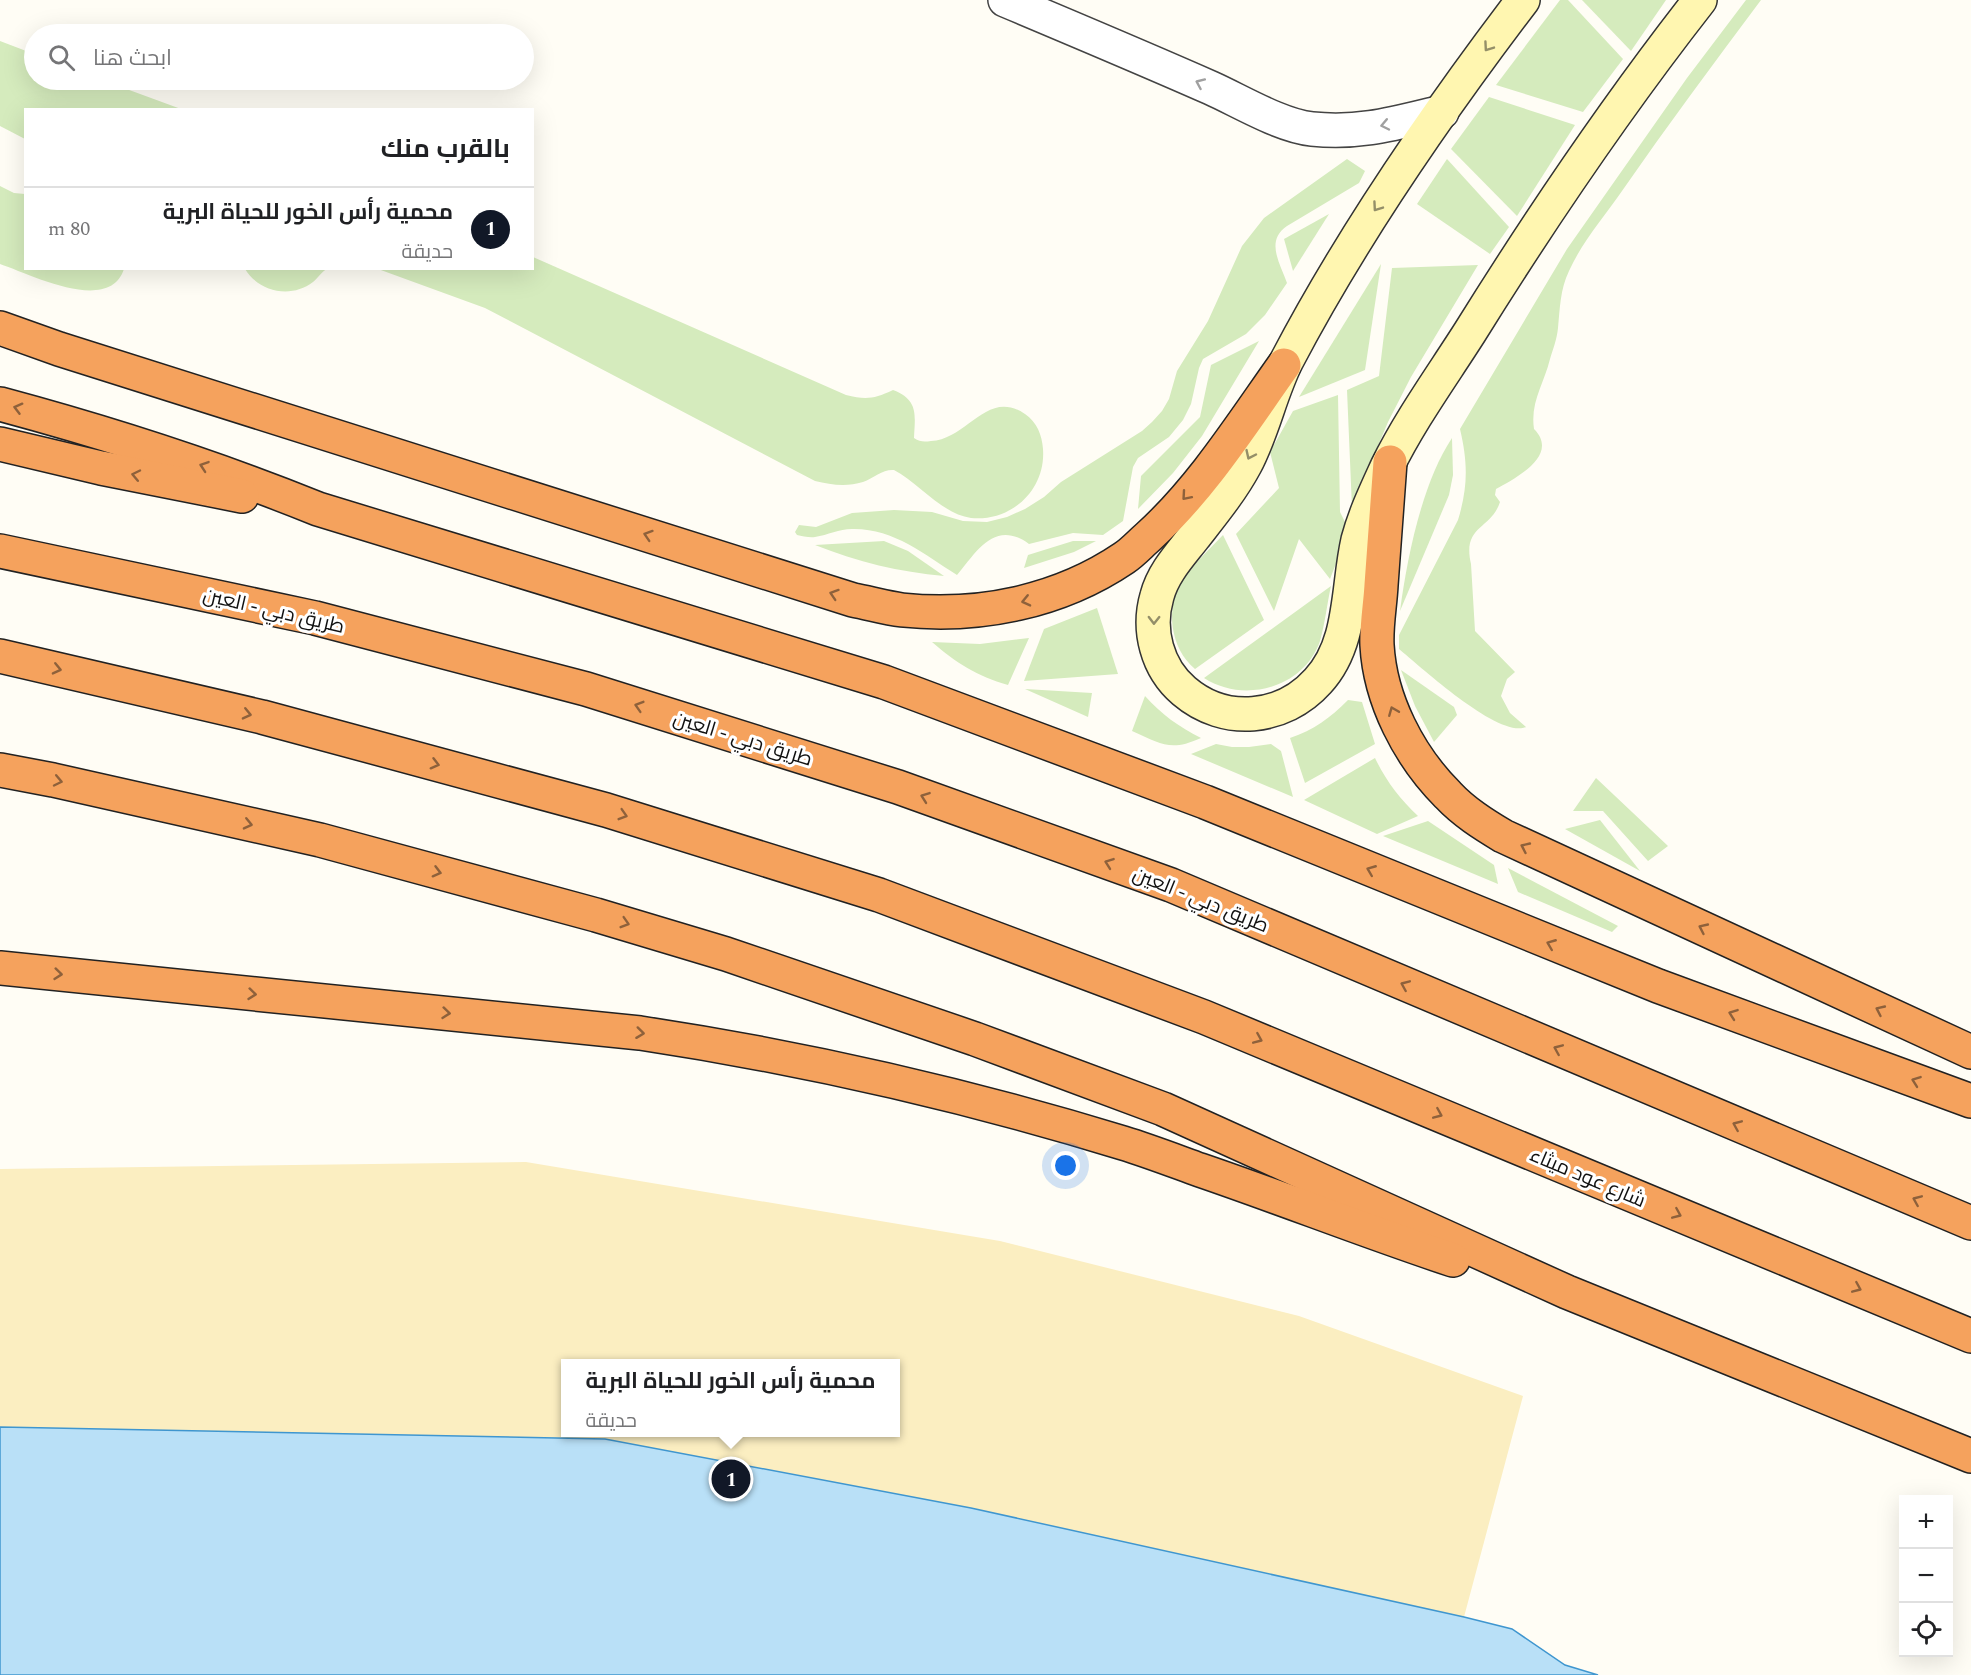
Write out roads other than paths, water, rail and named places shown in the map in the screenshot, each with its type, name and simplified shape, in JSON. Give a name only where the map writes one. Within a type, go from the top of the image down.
[{"type":"highway","points":[[0,328],[58,349],[853,600],[899,610],[946,613],[993,609],[1040,598],[1083,581],[1125,557],[1164,522],[1201,480],[1284,366]]},
{"type":"highway","points":[[0,404],[76,424],[169,454],[318,509],[884,682],[1205,802],[1658,986],[1971,1101]]},
{"type":"highway","points":[[0,444],[101,468],[318,509]]},
{"type":"highway","points":[[1389,462],[1377,644],[1382,678],[1392,710],[1407,742],[1425,770],[1448,796],[1474,818],[1503,836],[1971,1052]]},
{"type":"highway","name":"طريق دبي - العين","points":[[0,551],[326,621],[586,689],[898,787],[1171,885],[1971,1223]]},
{"type":"highway","name":"شارع عود ميثاء","points":[[0,656],[262,717],[606,810],[879,896],[1204,1017],[1971,1336]]},
{"type":"highway","points":[[0,770],[320,840],[596,915],[726,954],[975,1039],[1162,1109],[1567,1292],[1971,1456]]},
{"type":"highway","points":[[0,968],[640,1033],[808,1062],[951,1095],[1125,1143],[1390,1239],[1478,1268],[1567,1292]]},
{"type":"street","points":[[1005,0],[1166,68],[1281,120],[1309,129],[1349,131],[1380,127],[1442,112]]},
{"type":"street","points":[[1523,0],[1369,218],[1284,366],[1262,428],[1246,464],[1218,507],[1165,574],[1157,593],[1153,612],[1153,632],[1158,653],[1166,671],[1179,687],[1196,700],[1214,709],[1234,714],[1256,714],[1276,710],[1297,699],[1316,683],[1331,664],[1346,625],[1352,570],[1366,512],[1389,462],[1510,270],[1595,143],[1668,40],[1700,0]]},
{"type":"water","points":[[0,1427],[605,1439],[971,1508],[1464,1617],[1512,1629],[1565,1665],[1598,1675],[0,1675]]},
{"type":"place","name":"محمية رأس الخور للحياة البرية","points":[[731,1479]]}]
